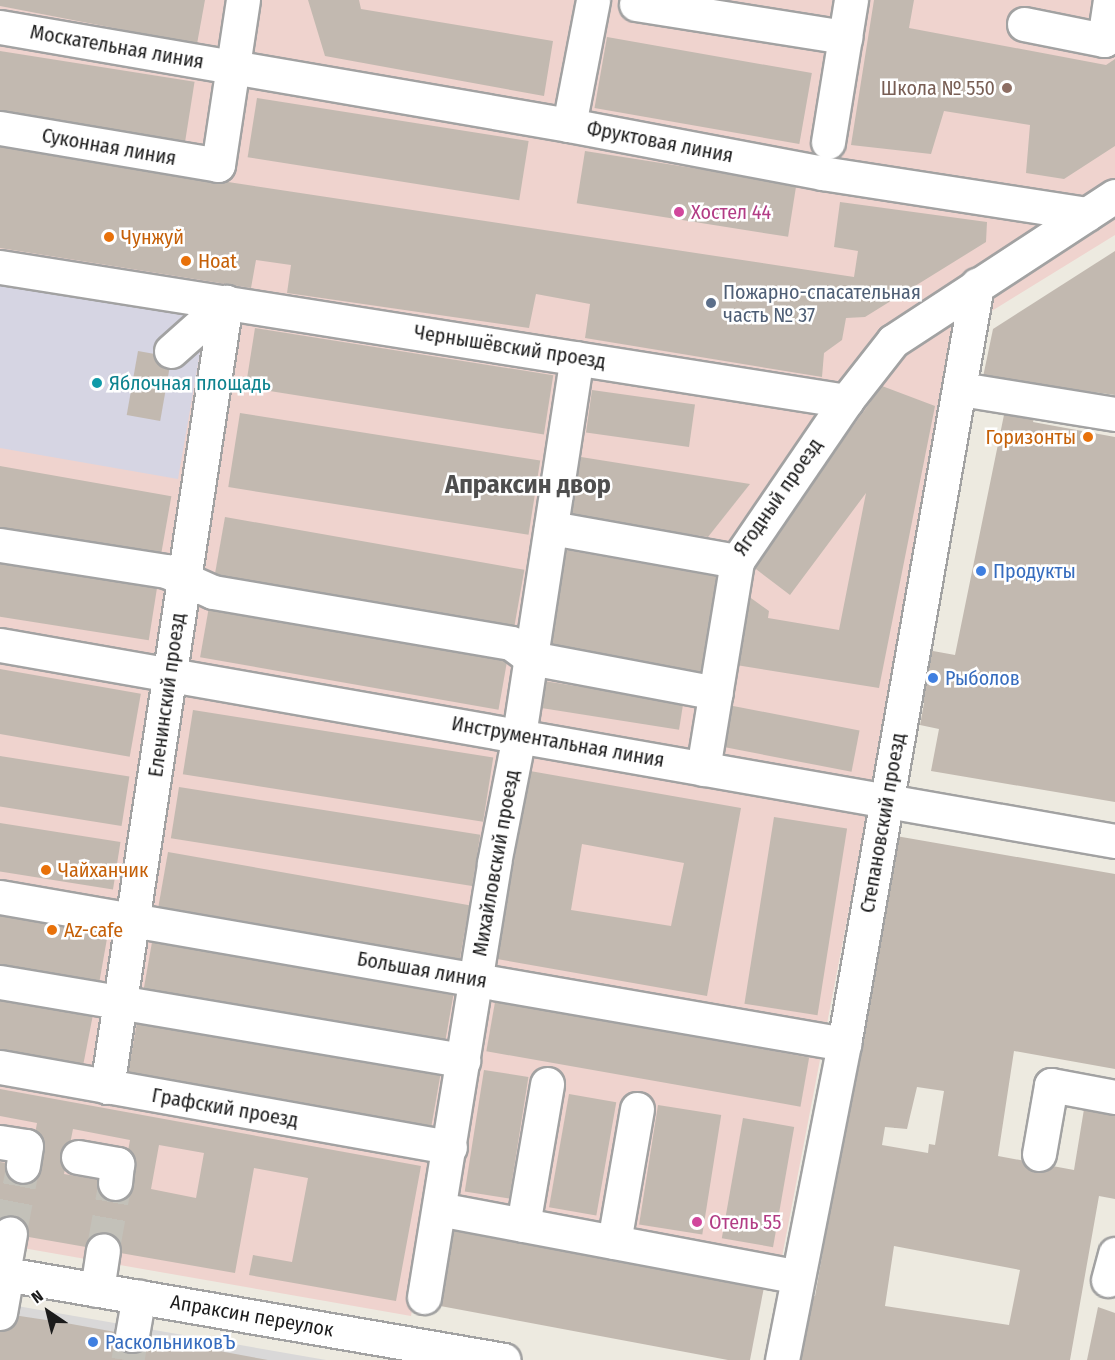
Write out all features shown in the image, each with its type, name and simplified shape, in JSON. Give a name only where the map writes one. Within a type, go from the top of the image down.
[{"type":"street","points":[[235,67],[243,0]]},
{"type":"street","points":[[569,125],[593,0]]},
{"type":"street","points":[[828,142],[851,0]]},
{"type":"street","points":[[1024,24],[1104,40],[1110,0]]},
{"type":"street","points":[[636,4],[845,38]]},
{"type":"street","name":"Москательная линия","points":[[0,27],[235,67]]},
{"type":"street","name":"Фруктовая линия","points":[[235,67],[569,125],[822,173],[1087,214]]},
{"type":"street","name":"Суконная линия","points":[[0,128],[218,165],[235,67]]},
{"type":"street","points":[[846,401],[893,341],[1115,196]]},
{"type":"street","name":"Чернышёвский проезд","points":[[0,267],[846,401]]},
{"type":"street","name":"Степановский проезд","points":[[782,1360],[844,1044],[961,388],[977,285]]},
{"type":"street","points":[[171,351],[226,302]]},
{"type":"street","name":"Еленинский проезд","points":[[107,1087],[226,302]]},
{"type":"street","name":"Михайловский проезд","points":[[424,1297],[519,735],[577,358]]},
{"type":"street","points":[[961,388],[1115,414]]},
{"type":"street","name":"Ягодный проезд","points":[[551,528],[737,561],[846,401]]},
{"type":"street","points":[[0,545],[166,571],[183,581],[213,592],[511,643],[531,658],[716,693]]},
{"type":"street","points":[[703,769],[737,561]]},
{"type":"street","name":"Инструментальная линия","points":[[0,645],[1115,841]]},
{"type":"street","name":"Большая линия","points":[[0,897],[844,1044]]},
{"type":"street","points":[[0,982],[463,1060]]},
{"type":"street","name":"Графский проезд","points":[[0,1067],[450,1147]]},
{"type":"street","points":[[523,1225],[547,1084]]},
{"type":"street","points":[[1039,1154],[1051,1085],[1115,1097]]},
{"type":"street","points":[[614,1242],[637,1109]]},
{"type":"street","points":[[0,1142],[26,1146],[23,1166]]},
{"type":"street","points":[[78,1157],[117,1164],[115,1183]]},
{"type":"street","points":[[440,1209],[798,1277]]},
{"type":"street","points":[[0,1313],[3,1273],[10,1234]]},
{"type":"street","points":[[97,1290],[103,1250]]},
{"type":"street","name":"Апраксин переулок","points":[[3,1273],[139,1297],[420,1353],[504,1360]]},
{"type":"street","points":[[132,1335],[139,1297]]},
{"type":"shaded area","name":"Апраксин двор","points":[[0,0],[1115,0],[1115,235],[961,330],[780,1267],[434,1195],[411,1316],[0,1244]]},
{"type":"shaded area","name":"Яблочная площадь","points":[[0,279],[206,318],[178,479],[0,448]]},
{"type":"shaded area","points":[[0,1303],[326,1360],[0,1360]]},
{"type":"building","points":[[0,0],[205,0],[197,44],[0,6]]},
{"type":"building","points":[[308,0],[359,0],[361,9],[553,41],[544,96],[325,56]]},
{"type":"building","name":"Школа № 550","points":[[874,0],[914,0],[909,28],[1106,65],[1115,59],[1115,146],[1064,179],[1026,173],[1030,125],[944,111],[931,154],[851,145]]},
{"type":"building","points":[[607,37],[812,73],[799,144],[594,108]]},
{"type":"building","points":[[0,51],[195,82],[185,144],[0,115]]},
{"type":"building","points":[[257,98],[529,141],[519,200],[248,157]]},
{"type":"building","points":[[0,141],[215,180],[854,277],[858,251],[834,247],[840,202],[987,222],[986,242],[865,317],[846,318],[842,340],[824,353],[822,377],[585,338],[590,304],[536,294],[529,328],[287,293],[291,265],[256,260],[251,288],[0,248]]},
{"type":"building","points":[[585,151],[796,184],[788,237],[577,203]]},
{"type":"building","points":[[1115,251],[1115,395],[983,377],[993,329]]},
{"type":"building","points":[[255,328],[553,375],[544,435],[246,387]]},
{"type":"building","points":[[138,351],[171,357],[160,421],[127,415]]},
{"type":"building","points":[[882,386],[935,406],[879,688],[736,665],[744,593],[769,611],[768,618],[839,630],[866,493],[790,595],[752,566]]},
{"type":"building","points":[[592,390],[695,404],[689,447],[586,433]]},
{"type":"building","points":[[1006,405],[1036,411],[1033,422],[1115,437],[1115,802],[931,771],[939,729],[920,725],[924,703],[912,701],[922,649],[955,655]]},
{"type":"building","points":[[240,413],[540,461],[529,535],[228,487]]},
{"type":"building","points":[[581,457],[750,484],[708,537],[571,516]]},
{"type":"building","points":[[0,466],[171,496],[161,555],[0,527]]},
{"type":"building","points":[[225,517],[524,570],[513,632],[214,579]]},
{"type":"building","points":[[566,550],[719,577],[702,673],[549,647]]},
{"type":"building","points":[[0,563],[157,588],[149,640],[0,617]]},
{"type":"building","points":[[210,601],[508,654],[498,710],[200,657]]},
{"type":"building","points":[[0,669],[141,694],[130,757],[0,734]]},
{"type":"building","points":[[544,681],[683,703],[679,730],[540,708]]},
{"type":"building","points":[[728,705],[860,731],[852,772],[720,746]]},
{"type":"building","points":[[193,710],[493,758],[483,822],[183,774]]},
{"type":"building","points":[[0,756],[129,776],[122,826],[0,807]]},
{"type":"building","points":[[530,771],[741,808],[707,996],[497,959]],"holes":[[[582,844],[684,863],[671,926],[571,910]]]},
{"type":"building","points":[[179,787],[480,835],[472,886],[171,838]]},
{"type":"building","points":[[774,817],[847,829],[818,1015],[744,1004]]},
{"type":"building","points":[[0,823],[120,842],[113,889],[0,872]]},
{"type":"building","points":[[896,836],[1115,874],[1115,1069],[1014,1051],[998,1156],[1074,1170],[1085,1103],[1115,1109],[1115,1199],[1099,1196],[1070,1360],[795,1360],[806,1294],[815,1296]],"holes":[[[917,1087],[944,1091],[935,1145],[929,1144],[928,1153],[882,1145],[885,1127],[907,1129]],[[894,1246],[1020,1270],[1009,1325],[885,1306]]]},
{"type":"building","points":[[168,852],[469,905],[460,959],[158,906]]},
{"type":"building","points":[[0,912],[108,931],[99,986],[0,969]]},
{"type":"building","points":[[152,942],[453,995],[445,1044],[143,991]]},
{"type":"building","points":[[0,995],[93,1013],[83,1065],[0,1049]]},
{"type":"building","points":[[495,1002],[809,1057],[800,1107],[486,1051]]},
{"type":"building","points":[[137,1022],[440,1075],[431,1127],[128,1073]]},
{"type":"building","points":[[484,1070],[528,1077],[509,1199],[465,1191]]},
{"type":"building","points":[[0,1089],[421,1166],[396,1301],[249,1275],[253,1255],[292,1262],[308,1178],[254,1168],[235,1273],[0,1232],[0,1162],[29,1167],[37,1123],[0,1116]],"holes":[[[73,1129],[130,1140],[122,1184],[64,1174]],[[159,1145],[204,1153],[196,1198],[151,1189]]]},
{"type":"building","points":[[569,1094],[616,1102],[596,1216],[549,1207]]},
{"type":"building","points":[[658,1105],[721,1115],[702,1235],[639,1225]]},
{"type":"building","points":[[743,1118],[794,1127],[773,1247],[722,1238]]},
{"type":"building","points":[[449,1229],[764,1287],[750,1360],[728,1360],[435,1305]]},
{"type":"building","points":[[1098,1307],[1115,1313],[1115,1360],[1087,1360]]},
{"type":"building","points":[[0,1313],[66,1323],[268,1360],[0,1360]]},
{"type":"tunnel","points":[[10,1234],[23,1166]]},
{"type":"tunnel","points":[[103,1250],[115,1183]]},
{"type":"tunnel","points":[[128,1360],[132,1335]]},
{"type":"place","name":"Школа № 550","points":[[1007,88]]},
{"type":"place","name":"Хостел 44","points":[[679,212]]},
{"type":"place","name":"Чунжуй","points":[[109,237]]},
{"type":"place","name":"Hoat","points":[[186,261]]},
{"type":"place","name":"Пожарно-спасательная часть № 37","points":[[711,303]]},
{"type":"place","name":"Яблочная площадь","points":[[97,383]]},
{"type":"place","name":"Горизонты","points":[[1088,437]]},
{"type":"place","name":"Продукты","points":[[981,571]]},
{"type":"place","name":"Рыболов","points":[[933,678]]},
{"type":"place","name":"Чайханчик","points":[[46,870]]},
{"type":"place","name":"Az-cafe","points":[[52,930]]},
{"type":"place","name":"Отель 55","points":[[697,1222]]},
{"type":"place","name":"РаскольниковЪ","points":[[93,1342]]},
{"type":"district","name":"Апраксин двор","points":[[528,485]]}]
